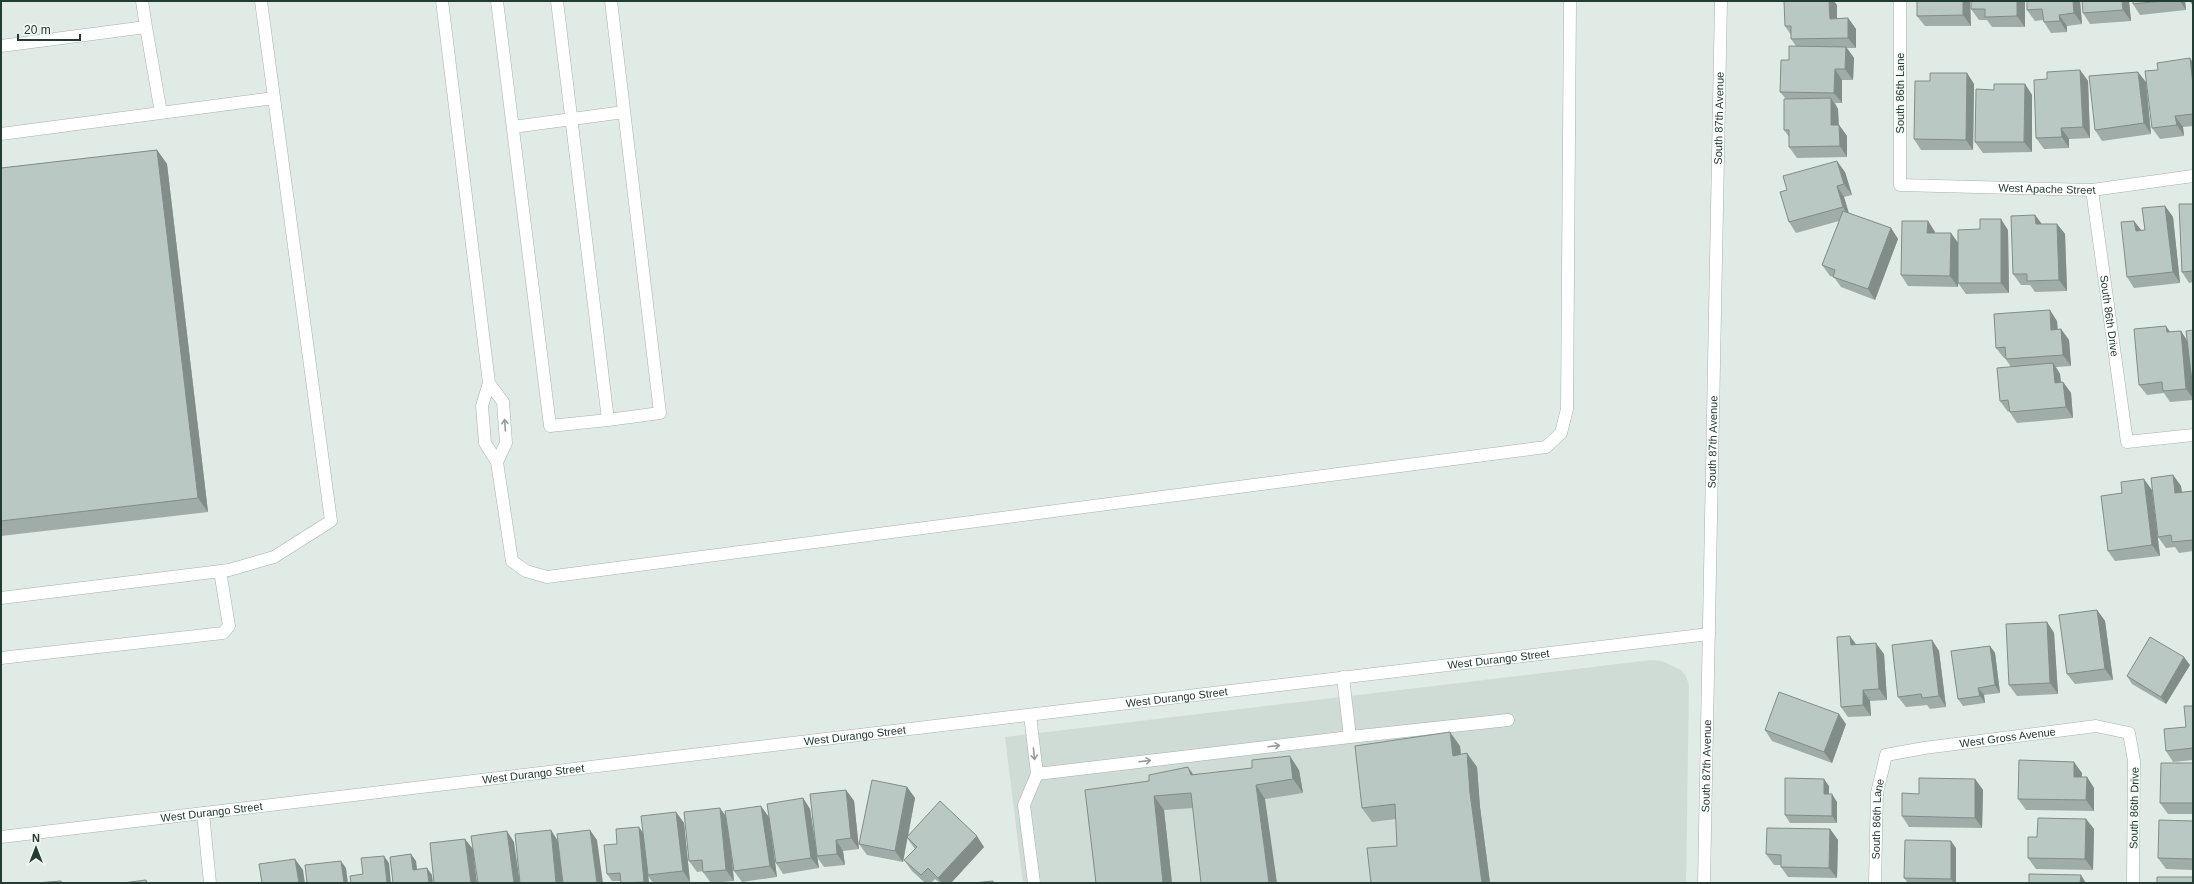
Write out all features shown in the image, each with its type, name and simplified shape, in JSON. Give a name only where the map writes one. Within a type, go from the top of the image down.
[{"type":"street","points":[[142,1],[161,113]]},
{"type":"street","points":[[1,598],[220,571],[274,557],[331,521],[261,1]]},
{"type":"street","points":[[442,1],[489,383],[482,406],[485,443],[498,462],[512,561],[526,571],[547,577],[1521,452],[1546,447],[1561,433],[1567,409],[1570,1]]},
{"type":"street","points":[[497,1],[550,426],[608,420],[660,412],[611,1]]},
{"type":"street","points":[[557,1],[608,420]]},
{"type":"street","name":"South 87th Avenue","points":[[1704,883],[1721,1]]},
{"type":"street","name":"South 86th Lane","points":[[1900,1],[1900,185]]},
{"type":"street","points":[[1,46],[146,27]]},
{"type":"street","points":[[1,134],[274,98]]},
{"type":"street","points":[[513,127],[624,112]]},
{"type":"street","name":"West Apache Street","points":[[1900,185],[2092,190],[2193,176]]},
{"type":"street","name":"South 86th Drive","points":[[2092,190],[2128,442],[2193,435]]},
{"type":"street","points":[[489,383],[503,402],[506,443],[498,462]]},
{"type":"street","points":[[1,658],[223,633],[229,626],[220,571]]},
{"type":"street","name":"West Durango Street","points":[[1,837],[1709,634]]},
{"type":"street","points":[[1343,677],[1350,737]]},
{"type":"street","points":[[1030,715],[1037,774],[1024,805],[1034,883]]},
{"type":"street","points":[[1037,774],[1508,720]]},
{"type":"street","name":"West Gross Avenue","points":[[1886,755],[1924,748],[2096,726],[2129,733]]},
{"type":"street","name":"South 86th Drive","points":[[2129,733],[2134,761],[2133,883]]},
{"type":"street","name":"South 86th Lane","points":[[1875,883],[1877,793],[1886,755]]},
{"type":"street","points":[[203,813],[210,883]]},
{"type":"shaded area","points":[[1651,660],[1662,661],[1681,670],[1686,676],[1689,685],[1686,883],[1023,883],[1005,737]]},
{"type":"building","points":[[1784,1],[1829,1],[1830,19],[1848,18],[1848,38],[1791,39],[1791,26],[1785,26]]},
{"type":"building","points":[[1917,1],[1963,1],[1963,15],[1917,16]]},
{"type":"building","points":[[1971,1],[2017,1],[2017,16],[1985,17],[1985,9],[1971,9]]},
{"type":"building","points":[[2027,1],[2073,1],[2074,13],[2059,15],[2060,21],[2044,22],[2042,9],[2027,10]]},
{"type":"building","points":[[2082,1],[2122,1],[2123,10],[2083,13]]},
{"type":"building","points":[[2133,1],[2162,1],[2133,4]]},
{"type":"building","points":[[1789,46],[1846,47],[1845,69],[1835,69],[1834,93],[1780,92],[1781,60],[1789,60]]},
{"type":"building","points":[[2190,58],[2193,85],[2193,114],[2175,116],[2177,125],[2152,128],[2145,71],[2158,70],[2157,63]]},
{"type":"building","points":[[2080,70],[2083,127],[2061,128],[2062,137],[2036,138],[2034,80],[2047,79],[2047,72]]},
{"type":"building","points":[[2138,72],[2144,123],[2095,130],[2089,76]]},
{"type":"building","points":[[1930,73],[1967,73],[1966,140],[1914,139],[1915,81],[1930,81]]},
{"type":"building","points":[[1994,84],[2025,84],[2024,142],[1975,142],[1976,89],[1994,90]]},
{"type":"building","points":[[1831,98],[1831,125],[1839,125],[1840,146],[1789,147],[1789,130],[1784,130],[1784,99]]},
{"type":"building","points":[[157,150],[198,498],[1,521],[1,168]]},
{"type":"building","points":[[1837,161],[1844,184],[1837,186],[1843,207],[1789,222],[1780,192],[1787,190],[1783,176]]},
{"type":"building","points":[[2179,204],[2193,204],[2193,271],[2182,272]]},
{"type":"building","points":[[2165,206],[2173,272],[2127,277],[2121,222],[2134,221],[2136,231],[2145,230],[2142,208]]},
{"type":"building","points":[[1843,211],[1891,228],[1868,289],[1833,277],[1835,270],[1822,265]]},
{"type":"building","points":[[2035,215],[2036,224],[2057,224],[2059,280],[2027,281],[2027,274],[2013,274],[2011,216]]},
{"type":"building","points":[[1980,219],[2001,219],[2001,283],[1958,283],[1958,230],[1980,229]]},
{"type":"building","points":[[1902,221],[1928,221],[1927,233],[1951,233],[1950,276],[1901,275]]},
{"type":"building","points":[[2050,310],[2051,330],[2061,329],[2063,355],[2006,359],[2005,347],[1996,348],[1994,314]]},
{"type":"building","points":[[2166,326],[2167,332],[2181,331],[2186,389],[2163,391],[2162,382],[2139,385],[2134,329]]},
{"type":"building","points":[[2193,330],[2193,390],[2186,331]]},
{"type":"building","points":[[2053,363],[2055,383],[2063,382],[2066,407],[2010,412],[2008,400],[2000,401],[1997,368]]},
{"type":"building","points":[[2173,475],[2175,493],[2193,491],[2193,540],[2172,542],[2171,535],[2158,537],[2151,478]]},
{"type":"building","points":[[2144,479],[2152,545],[2108,551],[2101,496],[2122,493],[2121,482]]},
{"type":"building","points":[[2097,610],[2105,669],[2067,674],[2059,615]]},
{"type":"building","points":[[2047,622],[2050,683],[2009,685],[2006,624]]},
{"type":"building","points":[[1850,636],[1851,645],[1876,643],[1879,689],[1863,690],[1863,705],[1841,707],[1837,637]]},
{"type":"building","points":[[2150,637],[2184,657],[2161,697],[2127,676]]},
{"type":"building","points":[[1932,640],[1939,696],[1922,698],[1921,694],[1898,697],[1892,645]]},
{"type":"building","points":[[1990,646],[1995,685],[1978,688],[1980,696],[1958,699],[1951,651]]},
{"type":"building","points":[[1779,692],[1839,714],[1824,752],[1765,730]]},
{"type":"building","points":[[2184,706],[2193,706],[2193,748],[2166,751],[2164,729],[2186,727]]},
{"type":"building","points":[[1450,732],[1453,756],[1467,753],[1470,793],[1482,883],[1371,883],[1367,848],[1397,846],[1395,804],[1362,808],[1355,746]]},
{"type":"building","points":[[1290,756],[1293,779],[1256,785],[1269,883],[1201,883],[1191,793],[1154,796],[1163,883],[1096,883],[1085,790],[1149,781],[1149,775],[1188,767],[1191,775],[1252,768],[1252,760]]},
{"type":"building","points":[[2019,760],[2074,762],[2074,777],[2087,777],[2086,800],[2018,799]]},
{"type":"building","points":[[2161,763],[2193,763],[2193,803],[2160,803]]},
{"type":"building","points":[[1785,778],[1824,779],[1824,794],[1832,794],[1832,816],[1785,815]]},
{"type":"building","points":[[1919,778],[1975,779],[1975,818],[1902,816],[1902,793],[1919,794]]},
{"type":"building","points":[[872,780],[907,787],[895,851],[859,844]]},
{"type":"building","points":[[846,790],[851,838],[836,840],[837,854],[817,856],[810,794]]},
{"type":"building","points":[[803,798],[811,858],[776,863],[767,804]]},
{"type":"building","points":[[940,801],[977,836],[938,878],[928,868],[921,875],[904,860],[917,847],[907,837]]},
{"type":"building","points":[[761,806],[770,866],[734,871],[725,811]]},
{"type":"building","points":[[720,808],[726,870],[703,872],[702,860],[689,861],[684,812]]},
{"type":"building","points":[[676,812],[683,871],[648,875],[641,816]]},
{"type":"building","points":[[2038,818],[2086,819],[2085,859],[2028,858],[2028,837],[2037,837]]},
{"type":"building","points":[[2159,820],[2193,821],[2193,859],[2158,858]]},
{"type":"building","points":[[639,827],[644,882],[621,883],[620,873],[607,874],[604,845],[617,844],[616,829]]},
{"type":"building","points":[[1767,828],[1830,829],[1829,868],[1781,867],[1781,855],[1766,854]]},
{"type":"building","points":[[551,830],[556,883],[520,883],[515,834]]},
{"type":"building","points":[[590,830],[597,883],[563,883],[557,834]]},
{"type":"building","points":[[507,831],[514,883],[478,883],[471,836]]},
{"type":"building","points":[[465,839],[471,883],[434,883],[430,843]]},
{"type":"building","points":[[1905,840],[1951,841],[1951,879],[1904,878]]},
{"type":"building","points":[[411,854],[413,870],[427,868],[429,883],[393,883],[390,857]]},
{"type":"building","points":[[384,856],[387,883],[351,883],[350,876],[363,874],[361,858]]},
{"type":"building","points":[[295,859],[299,883],[262,883],[259,864]]},
{"type":"building","points":[[341,861],[344,883],[307,883],[305,865]]},
{"type":"building","points":[[2029,874],[2081,875],[2080,883],[2029,883]]},
{"type":"building","points":[[2157,877],[2193,877],[2193,883],[2157,883]]},
{"type":"building","points":[[146,880],[147,883],[123,883]]},
{"type":"building","points":[[61,881],[62,883],[35,883]]},
{"type":"building","points":[[993,881],[993,883],[974,883]]}]
